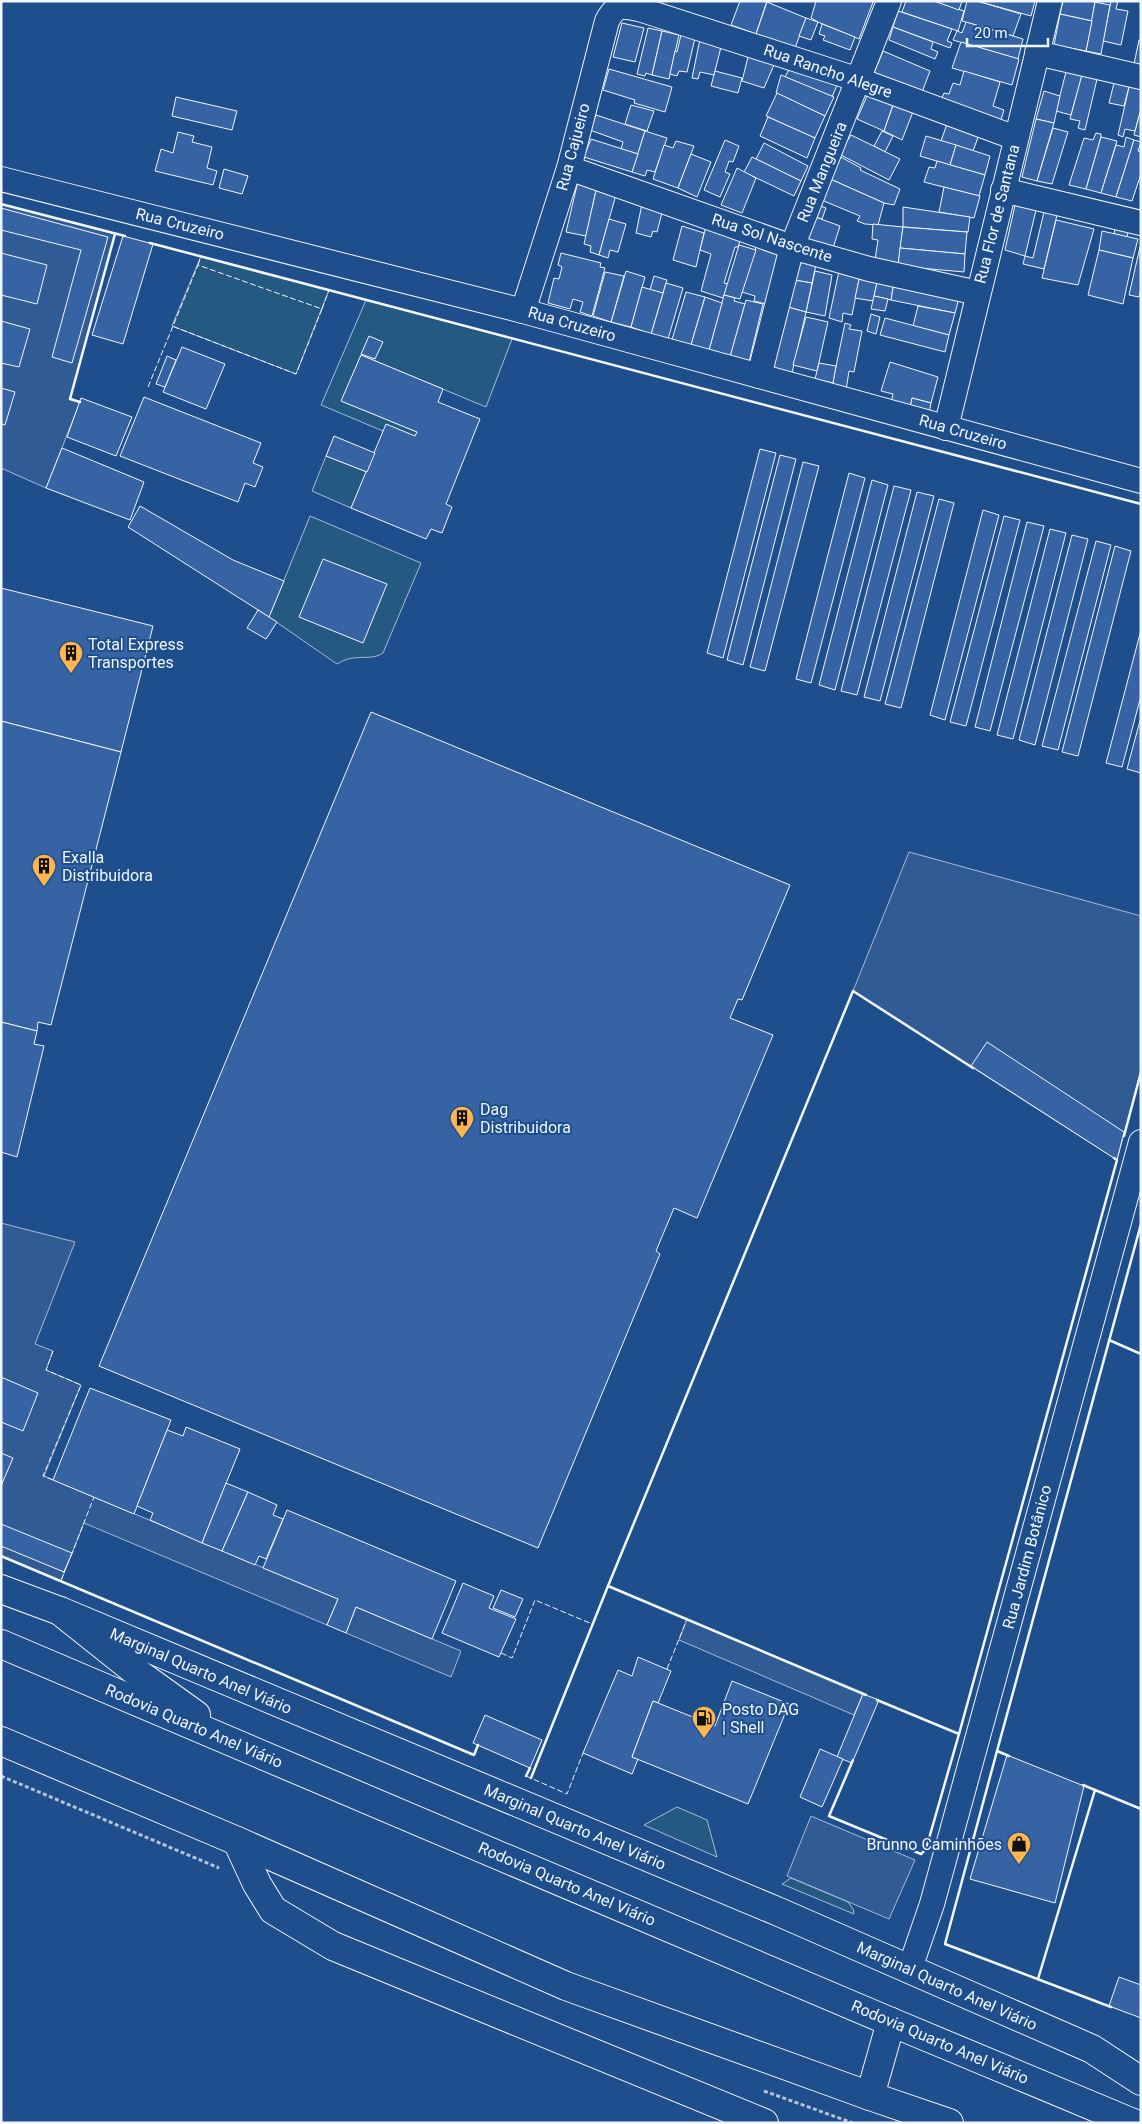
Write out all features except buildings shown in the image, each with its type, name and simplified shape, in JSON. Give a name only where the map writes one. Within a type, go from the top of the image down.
[{"type":"main road","name":"Marginal Quarto Anel Viário","points":[[1,1589],[60,1611],[779,1912],[909,1971],[1092,2049],[1141,2081]]},
{"type":"main road","points":[[60,1611],[139,1674],[238,1744]]},
{"type":"main road","name":"Rodovia Quarto Anel Viário","points":[[1,1644],[891,2022],[1134,2123]]},
{"type":"main road","points":[[1,1742],[237,1841],[566,1986],[950,2123]]},
{"type":"main road","points":[[237,1841],[257,1884],[273,1910],[333,1946],[764,2123]]},
{"type":"main road","points":[[870,2096],[891,2022]]},
{"type":"street","name":"Rua Mangueira","points":[[759,376],[792,246],[889,1]]},
{"type":"street","name":"Rua Flor de Santana","points":[[946,428],[1050,1]]},
{"type":"street","name":"Rua Cajueiro","points":[[523,311],[569,168],[607,21],[612,10],[622,6],[639,9]]},
{"type":"street","name":"Rua Rancho Alegre","points":[[639,9],[859,80],[1016,138]]},
{"type":"street","points":[[1037,53],[1141,78]]},
{"type":"street","name":"Rua Sol Nascente","points":[[569,168],[792,246],[869,268],[978,293]]},
{"type":"street","name":"Rua Cruzeiro","points":[[1,179],[523,311],[1141,481]]},
{"type":"street","points":[[1003,190],[1141,223]]},
{"type":"street","name":"Rua Jardim Botânico","points":[[909,1971],[932,1904],[1141,1142]]},
{"type":"shaded area","points":[[1,204],[115,234],[70,398],[80,402],[46,488],[1,468]]},
{"type":"shaded area","points":[[201,256],[329,290],[296,374],[172,326]]},
{"type":"shaded area","points":[[366,300],[512,339],[486,407],[361,355],[342,401],[417,432],[415,436],[383,431],[321,405]]},
{"type":"shaded area","points":[[326,456],[367,472],[351,508],[312,491]]},
{"type":"shaded area","points":[[310,516],[421,563],[383,653],[378,656],[350,658],[337,664],[269,617]]},
{"type":"shaded area","points":[[909,852],[1141,916],[1141,1071],[1117,1160],[853,991]]},
{"type":"shaded area","points":[[1,1223],[75,1242],[35,1344],[53,1351],[46,1370],[81,1385],[44,1476],[338,1599],[327,1625],[84,1523],[61,1581],[1,1556]]},
{"type":"shaded area","points":[[356,1607],[461,1651],[451,1677],[346,1633]]},
{"type":"shaded area","points":[[687,1619],[863,1694],[854,1715],[679,1640]]},
{"type":"shaded area","points":[[677,1807],[707,1820],[717,1857],[644,1825]]},
{"type":"shaded area","points":[[811,1816],[915,1860],[889,1919],[787,1876]]},
{"type":"shaded area","points":[[791,1878],[848,1902],[854,1914],[782,1884]]},
{"type":"fence","points":[[198,265],[201,256]]},
{"type":"fence","points":[[148,387],[198,265],[322,309],[296,374],[172,326]]},
{"type":"fence","points":[[322,309],[329,290]]},
{"type":"fence","points":[[53,1351],[46,1370],[81,1385],[43,1476],[53,1480]]},
{"type":"fence","points":[[71,1556],[94,1497]]},
{"type":"fence","points":[[61,1581],[65,1569]]},
{"type":"fence","points":[[501,1653],[512,1658],[535,1600],[592,1624]]},
{"type":"fence","points":[[667,1669],[687,1619]]},
{"type":"fence","points":[[526,1776],[567,1794],[583,1753]]},
{"type":"wall","points":[[1,204],[125,236]]},
{"type":"wall","points":[[80,402],[70,399],[115,234]]},
{"type":"wall","points":[[150,243],[1141,504]]},
{"type":"wall","points":[[531,1778],[853,991],[973,1068]]},
{"type":"wall","points":[[1124,1136],[1141,1072]]},
{"type":"wall","points":[[959,1734],[1117,1160],[1114,1158]]},
{"type":"wall","points":[[1009,1756],[997,1751],[1141,1224]]},
{"type":"wall","points":[[1109,1340],[1141,1354]]},
{"type":"wall","points":[[1,1556],[474,1755],[478,1745]]},
{"type":"wall","points":[[608,1586],[866,1695]]},
{"type":"wall","points":[[853,1760],[829,1816],[921,1854],[926,1849],[959,1734],[877,1700]]},
{"type":"wall","points":[[997,1751],[945,1944],[1111,2007]]},
{"type":"wall","points":[[526,1776],[530,1768]]},
{"type":"wall","points":[[1083,1785],[1141,1809]]},
{"type":"wall","points":[[1038,1979],[1095,1790]]},
{"type":"place","name":"Total Express Transportes","points":[[71,674]]},
{"type":"place","name":"Exalla Distribuidora","points":[[44,887]]},
{"type":"place","name":"Dag Distribuidora","points":[[462,1139]]},
{"type":"place","name":"Posto DAG | Shell","points":[[704,1739]]},
{"type":"place","name":"Brunno Caminhões","points":[[1019,1865]]}]
